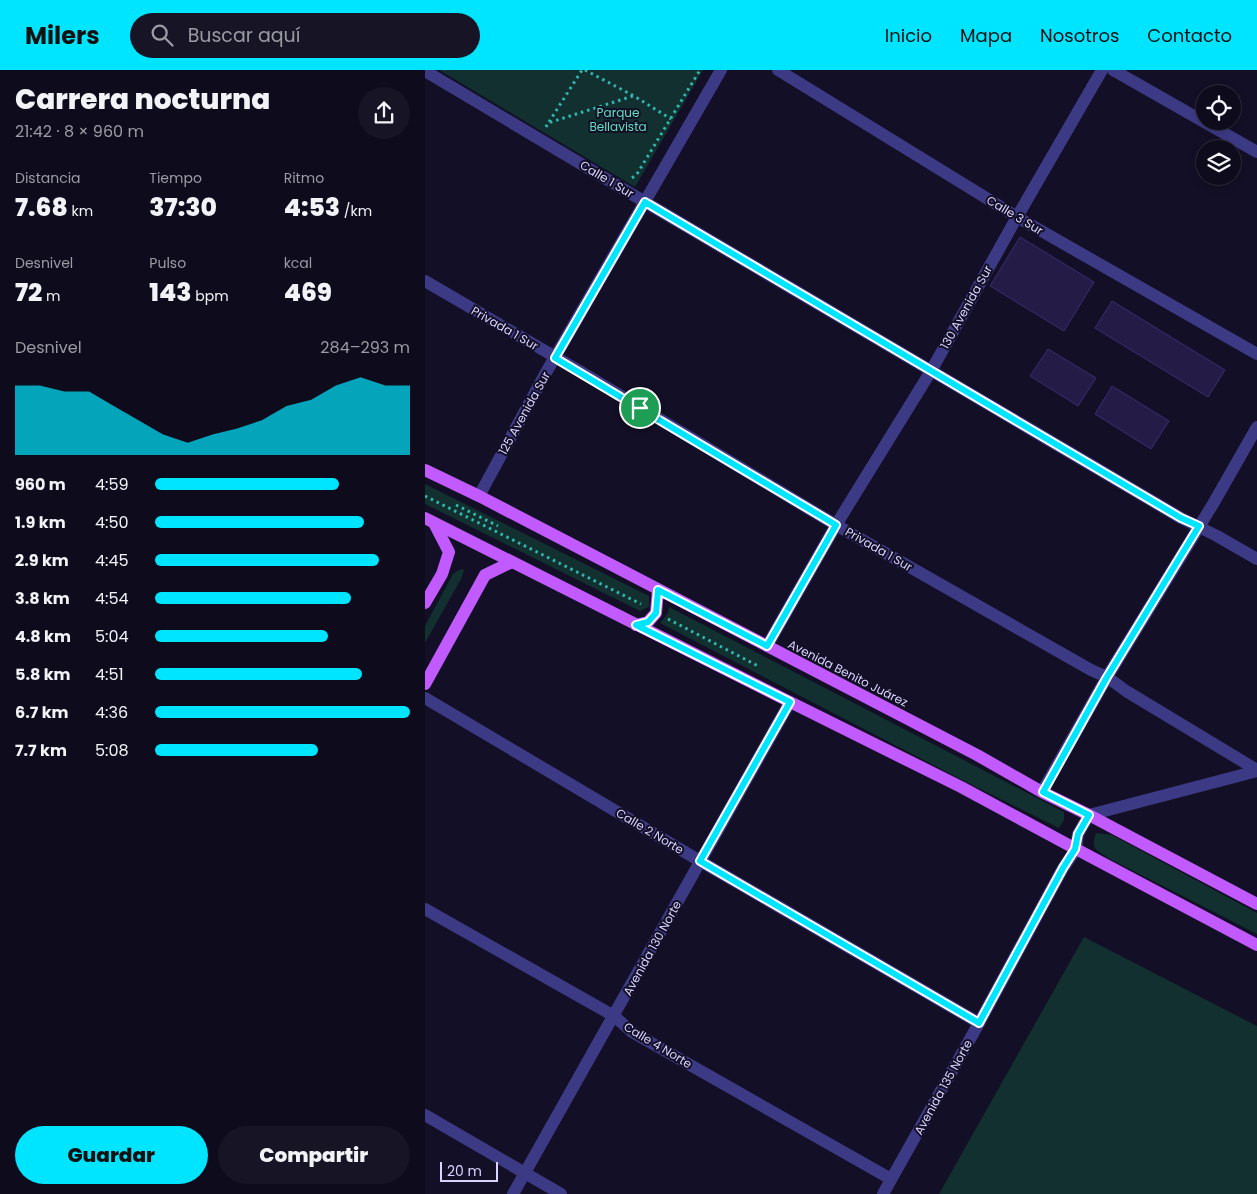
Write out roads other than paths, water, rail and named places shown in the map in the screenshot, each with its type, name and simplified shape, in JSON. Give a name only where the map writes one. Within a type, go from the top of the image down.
[{"type":"main road","name":"Avenida Benito Juárez","points":[[425,470],[479,496],[977,755],[1043,792],[1257,904]]},
{"type":"main road","points":[[430,520],[961,787],[1257,945]]},
{"type":"main road","points":[[425,603],[443,574],[449,552],[430,520]]},
{"type":"main road","points":[[425,684],[485,575],[512,562]]},
{"type":"main road","points":[[636,625],[648,622],[656,613],[658,590]]},
{"type":"street","name":"125 Avenida Sur","points":[[479,496],[555,358],[721,70]]},
{"type":"street","name":"Calle 3 Sur","points":[[777,70],[1017,217],[1257,354]]},
{"type":"street","name":"130 Avenida Sur","points":[[767,646],[836,525],[931,370],[1102,70]]},
{"type":"street","points":[[1113,70],[1257,152]]},
{"type":"street","name":"Calle 1 Sur","points":[[425,71],[1181,518],[1199,526],[1257,559]]},
{"type":"street","name":"Privada 1 Sur","points":[[425,281],[836,525],[1091,670],[1107,677],[1134,696],[1257,770]]},
{"type":"street","points":[[1043,792],[1107,677],[1257,427]]},
{"type":"street","name":"Calle 2 Norte","points":[[425,698],[979,1023]]},
{"type":"street","name":"Avenida 130 Norte","points":[[513,1194],[790,702]]},
{"type":"street","points":[[1089,815],[1257,770]]},
{"type":"street","name":"Avenida 135 Norte","points":[[883,1194],[1075,849],[1078,834],[1089,815]]},
{"type":"street","name":"Calle 4 Norte","points":[[425,909],[614,1016],[632,1032],[891,1179]]},
{"type":"street","points":[[425,1116],[561,1194]]},
{"type":"park label","name":"Parque Bellavista","points":[[618,119]]}]
